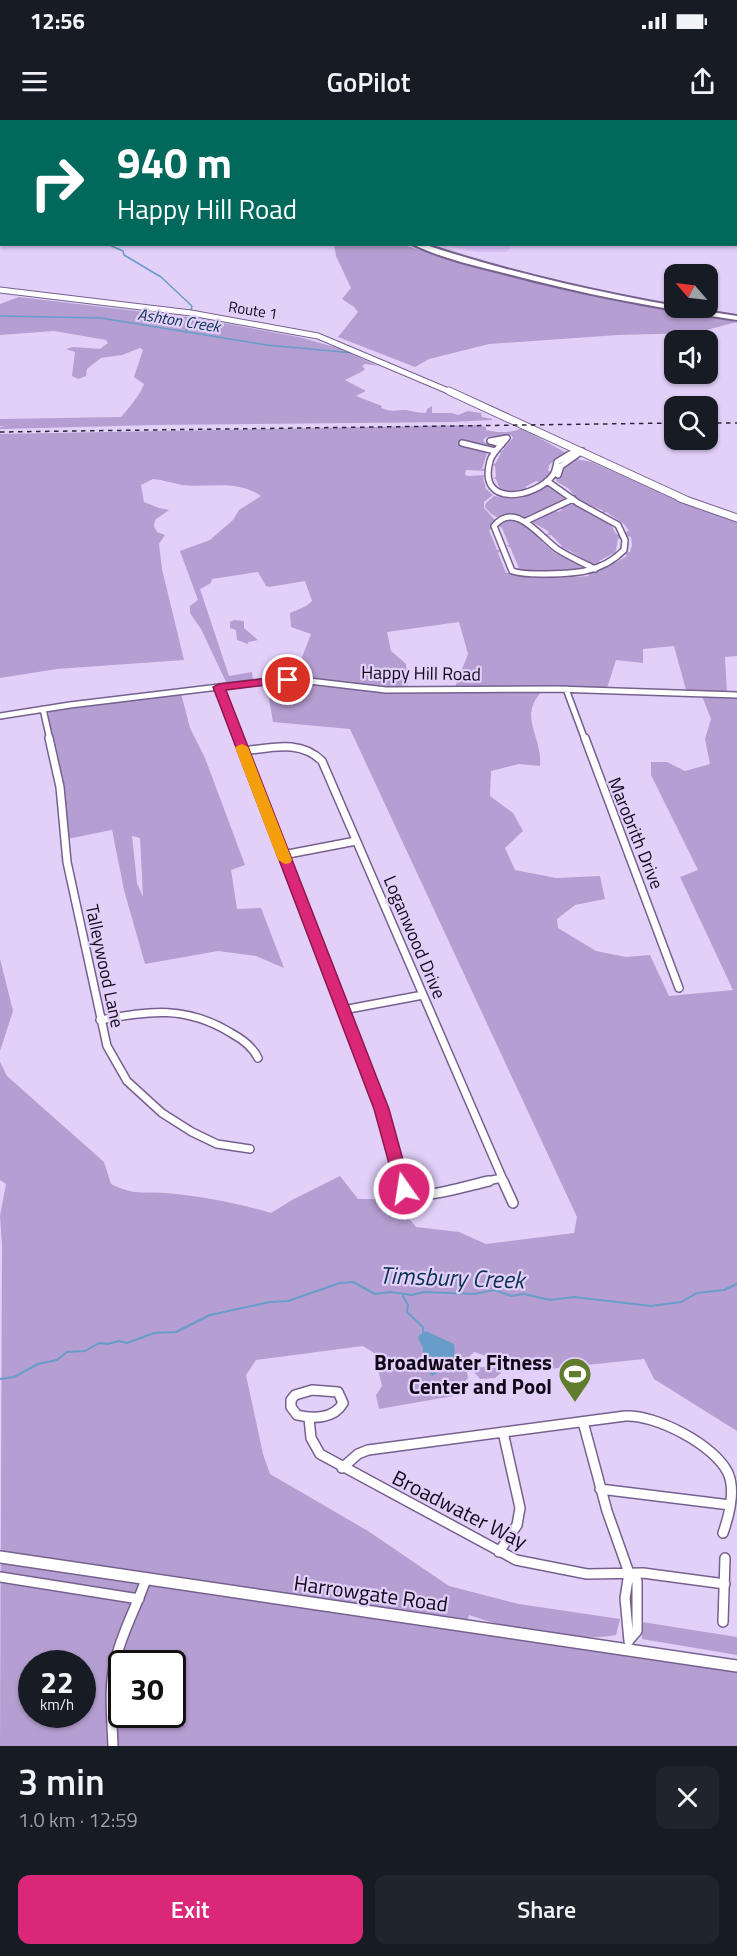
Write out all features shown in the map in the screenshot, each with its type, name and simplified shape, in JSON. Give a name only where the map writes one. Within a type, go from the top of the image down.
[{"type":"highway","points":[[421,246],[558,286],[642,303],[737,318]]},
{"type":"highway","points":[[437,246],[559,281],[664,302]]},
{"type":"highway","points":[[718,311],[737,314]]},
{"type":"main road","name":"Route 1","points":[[0,290],[191,313],[310,334],[339,343],[686,500],[737,518]]},
{"type":"main road","name":"Harrowgate Road","points":[[0,1557],[629,1645],[737,1666]]},
{"type":"street","points":[[462,443],[495,451]]},
{"type":"street","points":[[502,444],[495,451],[489,465],[490,485],[496,492],[506,495],[520,494],[557,477],[561,466],[580,452]]},
{"type":"street","points":[[549,480],[573,500],[613,520],[623,531],[625,546],[622,554],[595,569],[565,575],[512,571],[495,524],[503,519],[514,518],[526,521],[542,533],[555,548],[595,569]]},
{"type":"street","points":[[526,521],[573,500]]},
{"type":"street","name":"Happy Hill Road","points":[[0,716],[288,680],[385,690],[566,689],[737,695]]},
{"type":"street","points":[[219,687],[387,1125],[404,1189],[411,1195],[434,1193],[502,1178]]},
{"type":"street","name":"Marobrith Drive","points":[[566,689],[679,988]]},
{"type":"street","name":"Talleywood Lane","points":[[43,709],[60,787],[68,862],[107,1046],[120,1070],[149,1103],[176,1123],[217,1144],[250,1149]]},
{"type":"street","name":"Loganwood Drive","points":[[243,752],[290,746],[307,749],[315,753],[322,761],[513,1203]]},
{"type":"street","points":[[283,855],[356,841]]},
{"type":"street","points":[[343,1010],[423,994]]},
{"type":"street","points":[[100,1020],[158,1011],[191,1013],[225,1029],[251,1047],[258,1058]]},
{"type":"street","name":"Broadwater Way","points":[[328,1388],[341,1395],[343,1403],[338,1412],[309,1418],[302,1418],[293,1411],[292,1402],[298,1393],[328,1388]]},
{"type":"street","points":[[342,1468],[358,1454],[368,1450],[634,1415],[663,1424],[721,1462],[731,1483],[730,1505],[723,1533]]},
{"type":"street","name":"Broadwater Way","points":[[309,1418],[311,1438],[320,1454],[499,1552],[529,1564],[587,1574],[643,1573],[724,1584]]},
{"type":"street","points":[[583,1422],[600,1489],[624,1553],[629,1573],[626,1581],[626,1629],[629,1645]]},
{"type":"street","points":[[499,1552],[517,1524],[520,1508],[503,1432]]},
{"type":"street","points":[[600,1489],[730,1505]]},
{"type":"street","points":[[723,1622],[725,1558]]},
{"type":"street","points":[[0,1577],[139,1599]]},
{"type":"street","points":[[113,1746],[113,1671],[119,1646],[146,1579]]},
{"type":"shaded area","points":[[334,246],[407,246],[471,266],[564,290],[664,308],[664,318],[715,318],[737,322],[706,330],[664,330],[664,334],[489,344],[429,359],[415,367],[338,337],[358,312],[342,299],[351,288],[336,256]]},
{"type":"shaded area","points":[[451,246],[511,246],[507,252],[476,252]]},
{"type":"shaded area","points":[[19,297],[196,318],[299,337],[338,348],[378,366],[365,364],[362,366],[365,369],[363,371],[345,380],[366,391],[356,396],[382,406],[381,408],[390,411],[407,410],[426,413],[427,409],[432,406],[432,413],[458,415],[468,411],[481,413],[482,417],[492,420],[0,429],[5,426],[0,426],[0,419],[121,417],[144,384],[134,377],[143,350],[140,348],[122,355],[101,358],[87,369],[86,376],[78,379],[72,376],[75,352],[66,349],[73,347],[100,349],[108,343],[106,340],[54,331],[0,335],[0,304]]},
{"type":"shaded area","points":[[478,425],[486,427],[486,430],[500,432],[522,428],[566,453],[549,465],[548,471],[553,472],[540,482],[536,481],[525,487],[528,489],[515,492],[499,491],[496,479],[492,478],[496,477],[495,466],[491,465],[495,464],[501,453],[498,451],[502,451],[513,438],[511,435],[486,437],[483,440],[485,443],[498,445],[494,449],[461,441],[459,443],[459,445],[492,451],[487,453],[482,469],[486,471],[466,470],[465,474],[467,476],[486,475],[483,477],[486,489],[493,495],[484,502],[484,508],[495,520],[492,529],[489,530],[497,550],[501,550],[498,553],[506,573],[514,576],[546,578],[552,576],[553,578],[589,576],[588,574],[608,567],[627,556],[624,553],[630,552],[631,537],[627,536],[625,532],[629,531],[624,524],[606,512],[603,513],[602,510],[580,502],[569,489],[556,481],[562,468],[576,459],[592,462],[679,501],[737,521],[737,656],[725,657],[727,692],[686,690],[674,646],[643,649],[643,663],[616,660],[607,688],[455,687],[468,654],[459,622],[387,632],[391,651],[406,664],[408,689],[294,678],[311,634],[291,627],[290,613],[312,601],[305,581],[269,587],[266,586],[258,572],[212,579],[211,583],[200,589],[229,676],[252,672],[253,680],[227,684],[201,629],[190,613],[190,606],[198,600],[180,551],[210,540],[233,520],[239,510],[261,496],[232,486],[192,486],[153,479],[141,485],[144,502],[169,510],[155,520],[154,526],[157,532],[165,535],[159,544],[162,569],[184,660],[57,669],[0,678],[0,434]]},
{"type":"shaded area","points":[[547,484],[567,500],[524,518],[522,515],[512,515],[498,518],[485,507],[494,496],[511,499],[523,498]]},
{"type":"shaded area","points":[[572,503],[597,515],[598,518],[611,525],[616,534],[620,534],[622,538],[618,539],[615,555],[612,554],[599,561],[601,564],[591,565],[592,563],[564,548],[559,548],[562,546],[551,535],[546,535],[548,531],[532,522],[555,511],[558,512]]},
{"type":"shaded area","points":[[517,520],[528,526],[555,553],[587,569],[555,571],[555,573],[516,570],[519,568],[510,547],[506,546],[509,545],[502,528],[497,525],[504,521]]},
{"type":"shaded area","points":[[244,621],[244,628],[258,640],[248,642],[248,644],[237,640],[236,630],[230,628],[230,622]]},
{"type":"shaded area","points":[[277,680],[354,688],[544,689],[536,699],[531,717],[540,755],[540,766],[519,764],[491,771],[490,796],[513,813],[523,831],[505,848],[515,870],[556,878],[600,876],[605,899],[575,905],[557,919],[558,928],[596,951],[626,957],[650,955],[669,996],[733,990],[680,877],[698,870],[651,775],[651,762],[667,762],[685,771],[710,764],[705,739],[711,719],[702,696],[737,695],[737,1431],[654,1379],[644,1359],[520,1372],[505,1362],[474,1352],[465,1361],[468,1378],[453,1396],[379,1409],[376,1395],[382,1386],[374,1353],[363,1346],[256,1360],[246,1375],[263,1454],[270,1474],[368,1531],[449,1586],[519,1604],[620,1619],[616,1635],[600,1637],[562,1636],[522,1630],[469,1615],[466,1626],[737,1666],[737,1746],[0,1746],[2,1245],[0,1216],[6,1184],[0,1180],[0,1062],[7,1076],[104,1162],[111,1184],[126,1190],[205,1198],[271,1213],[340,1176],[358,1199],[393,1199],[416,1227],[459,1232],[486,1244],[574,1233],[577,1217],[350,729],[273,722],[266,681]]},
{"type":"shaded area","points":[[181,693],[190,728],[205,758],[245,865],[231,870],[237,909],[261,908],[284,968],[256,956],[218,951],[145,964],[124,890],[112,830],[67,839],[65,792],[48,717],[49,708]],"holes":[[[132,836],[140,838],[143,897],[137,883]]]},
{"type":"shaded area","points":[[0,959],[13,1011],[0,1051]]},
{"type":"shaded area","points":[[473,1359],[480,1367],[500,1368],[501,1373],[495,1378],[480,1379],[469,1366]]},
{"type":"shaded area","points":[[642,1622],[737,1637],[737,1655],[642,1639]]},
{"type":"water","points":[[426,1331],[454,1344],[455,1361],[432,1376],[429,1371],[422,1369],[423,1348],[418,1338]]},
{"type":"waterway","points":[[112,246],[123,251],[124,255],[161,277],[192,306],[191,311]]},
{"type":"waterway","points":[[186,332],[191,314]]},
{"type":"waterway","name":"Ashton Creek","points":[[0,316],[101,318],[186,332]]},
{"type":"waterway","name":"Ashton Creek","points":[[186,332],[267,345],[353,353]]},
{"type":"waterway","name":"Timsbury Creek","points":[[0,1379],[14,1377],[38,1364],[57,1360],[67,1352],[85,1351],[99,1343],[108,1344],[119,1341],[127,1343],[154,1333],[176,1332],[210,1315],[270,1302],[288,1301],[340,1283],[353,1282],[375,1294],[390,1292],[412,1295],[424,1292],[474,1294],[495,1290],[511,1296],[524,1294],[550,1300],[574,1297],[651,1306],[681,1302],[697,1293],[724,1290],[737,1284]]},
{"type":"waterway","points":[[403,1296],[408,1305],[407,1312],[423,1327],[423,1332]]},
{"type":"railway","points":[[0,432],[664,423]]},
{"type":"railway","points":[[718,423],[737,423]]},
{"type":"slow traffic","points":[[242,747],[285,860]]},
{"type":"place","name":"Broadwater Fitness Center and Pool","points":[[575,1403]]},
{"type":"route","points":[[288,680],[219,687],[381,1109],[404,1189]]}]
